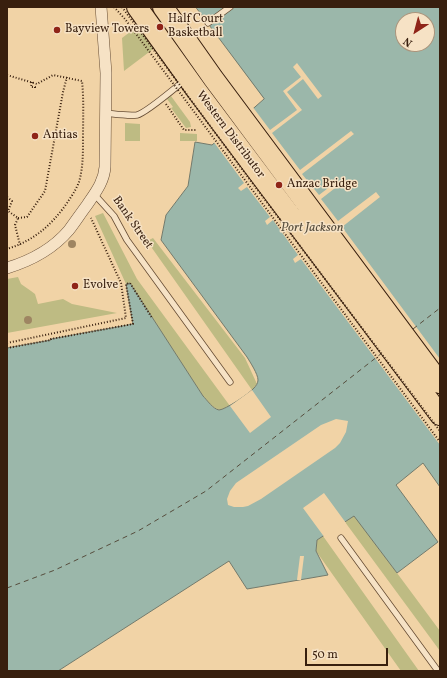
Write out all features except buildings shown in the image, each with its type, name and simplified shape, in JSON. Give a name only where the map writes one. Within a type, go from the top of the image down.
[{"type":"highway","name":"Western Distributor","points":[[137,7],[197,91],[440,415]]},
{"type":"highway","name":"Western Distributor","points":[[162,7],[213,78],[440,382]]},
{"type":"street","name":"Bank Street","points":[[94,194],[102,181],[104,174],[106,73],[101,7]]},
{"type":"street","points":[[7,268],[23,263],[50,247],[68,230],[94,194]]},
{"type":"lane","points":[[208,23],[230,7]]},
{"type":"lane","points":[[105,113],[132,115],[139,114],[185,80]]},
{"type":"lane","name":"Bank Street","points":[[94,194],[114,216],[127,240],[230,382]]},
{"type":"lane","points":[[340,538],[438,671]]},
{"type":"path","points":[[114,7],[440,442]]},
{"type":"path","points":[[122,7],[253,184],[440,431]]},
{"type":"path","points":[[7,75],[37,84],[53,75],[82,81],[84,97],[82,162],[79,181],[76,188],[55,220],[45,229],[20,245],[7,250]]},
{"type":"path","points":[[7,197],[12,200],[8,211],[18,218],[27,217],[45,191],[63,92],[67,78]]},
{"type":"path","points":[[32,82],[31,86],[35,87],[35,89]]},
{"type":"path","points":[[161,99],[184,130],[197,130]]},
{"type":"path","points":[[7,343],[126,318],[121,283],[89,215],[84,209]]},
{"type":"path","points":[[18,218],[15,225],[20,245]]},
{"type":"path","points":[[7,348],[133,324],[126,284],[130,283],[152,318]]},
{"type":"shaded area","points":[[162,8],[177,31],[124,71],[122,38]]},
{"type":"shaded area","points":[[171,96],[190,122],[191,127],[186,128],[171,108],[173,107],[167,99]]},
{"type":"shaded area","points":[[125,123],[140,124],[140,141],[125,141]]},
{"type":"shaded area","points":[[180,133],[197,134],[197,141],[180,141]]},
{"type":"shaded area","points":[[103,213],[137,279],[230,406],[218,410],[213,407],[203,396],[130,284],[126,284],[95,216]]},
{"type":"shaded area","points":[[153,238],[245,358],[257,384],[252,390],[147,241]]},
{"type":"shaded area","points":[[18,277],[21,284],[35,294],[38,304],[63,299],[72,304],[117,313],[7,333],[7,279]]},
{"type":"shaded area","points":[[354,515],[440,631],[440,651],[345,522]]},
{"type":"shaded area","points":[[323,536],[419,671],[401,671],[316,551],[317,540]]},
{"type":"water","name":"Port Jackson","points":[[196,7],[440,7],[440,487],[423,463],[396,485],[438,542],[397,573],[354,516],[317,540],[316,551],[328,575],[247,589],[229,561],[58,671],[7,671],[7,348],[133,324],[126,284],[130,283],[203,396],[212,406],[219,410],[226,407],[252,390],[258,382],[258,377],[247,357],[161,240],[166,215],[188,186],[195,142],[212,145],[264,99]]},
{"type":"pier","name":"Anzac Bridge","points":[[297,63],[322,96],[318,99],[303,79],[287,92],[302,110],[272,133],[300,170],[351,131],[354,134],[302,174],[319,195],[336,182],[339,185],[321,199],[338,221],[376,192],[380,197],[342,227],[440,359],[440,445],[301,259],[295,263],[293,259],[298,255],[273,220],[267,225],[265,221],[270,217],[247,187],[241,191],[238,188],[244,183],[213,141],[252,106],[270,130],[297,110],[283,91],[301,77],[293,67]]},
{"type":"pier","points":[[252,390],[271,417],[250,433],[230,406]]},
{"type":"pier","points":[[336,419],[348,421],[346,432],[340,443],[335,448],[261,499],[248,506],[234,507],[228,505],[227,499],[230,491],[236,483],[321,425]]},
{"type":"pier","points":[[324,493],[346,523],[325,538],[303,508]]},
{"type":"pier","points":[[300,556],[304,556],[301,580],[297,580]]},
{"type":"ferry route","points":[[413,329],[440,308]]},
{"type":"ferry route","points":[[7,588],[55,570],[138,531],[206,491],[382,353]]},
{"type":"place","name":"Half Court Basketball","points":[[160,27]]},
{"type":"place","name":"Bayview Towers","points":[[57,30]]},
{"type":"place","name":"Antias","points":[[35,136]]},
{"type":"place","name":"Anzac Bridge","points":[[279,185]]},
{"type":"place","name":"Evolve","points":[[75,286]]}]
